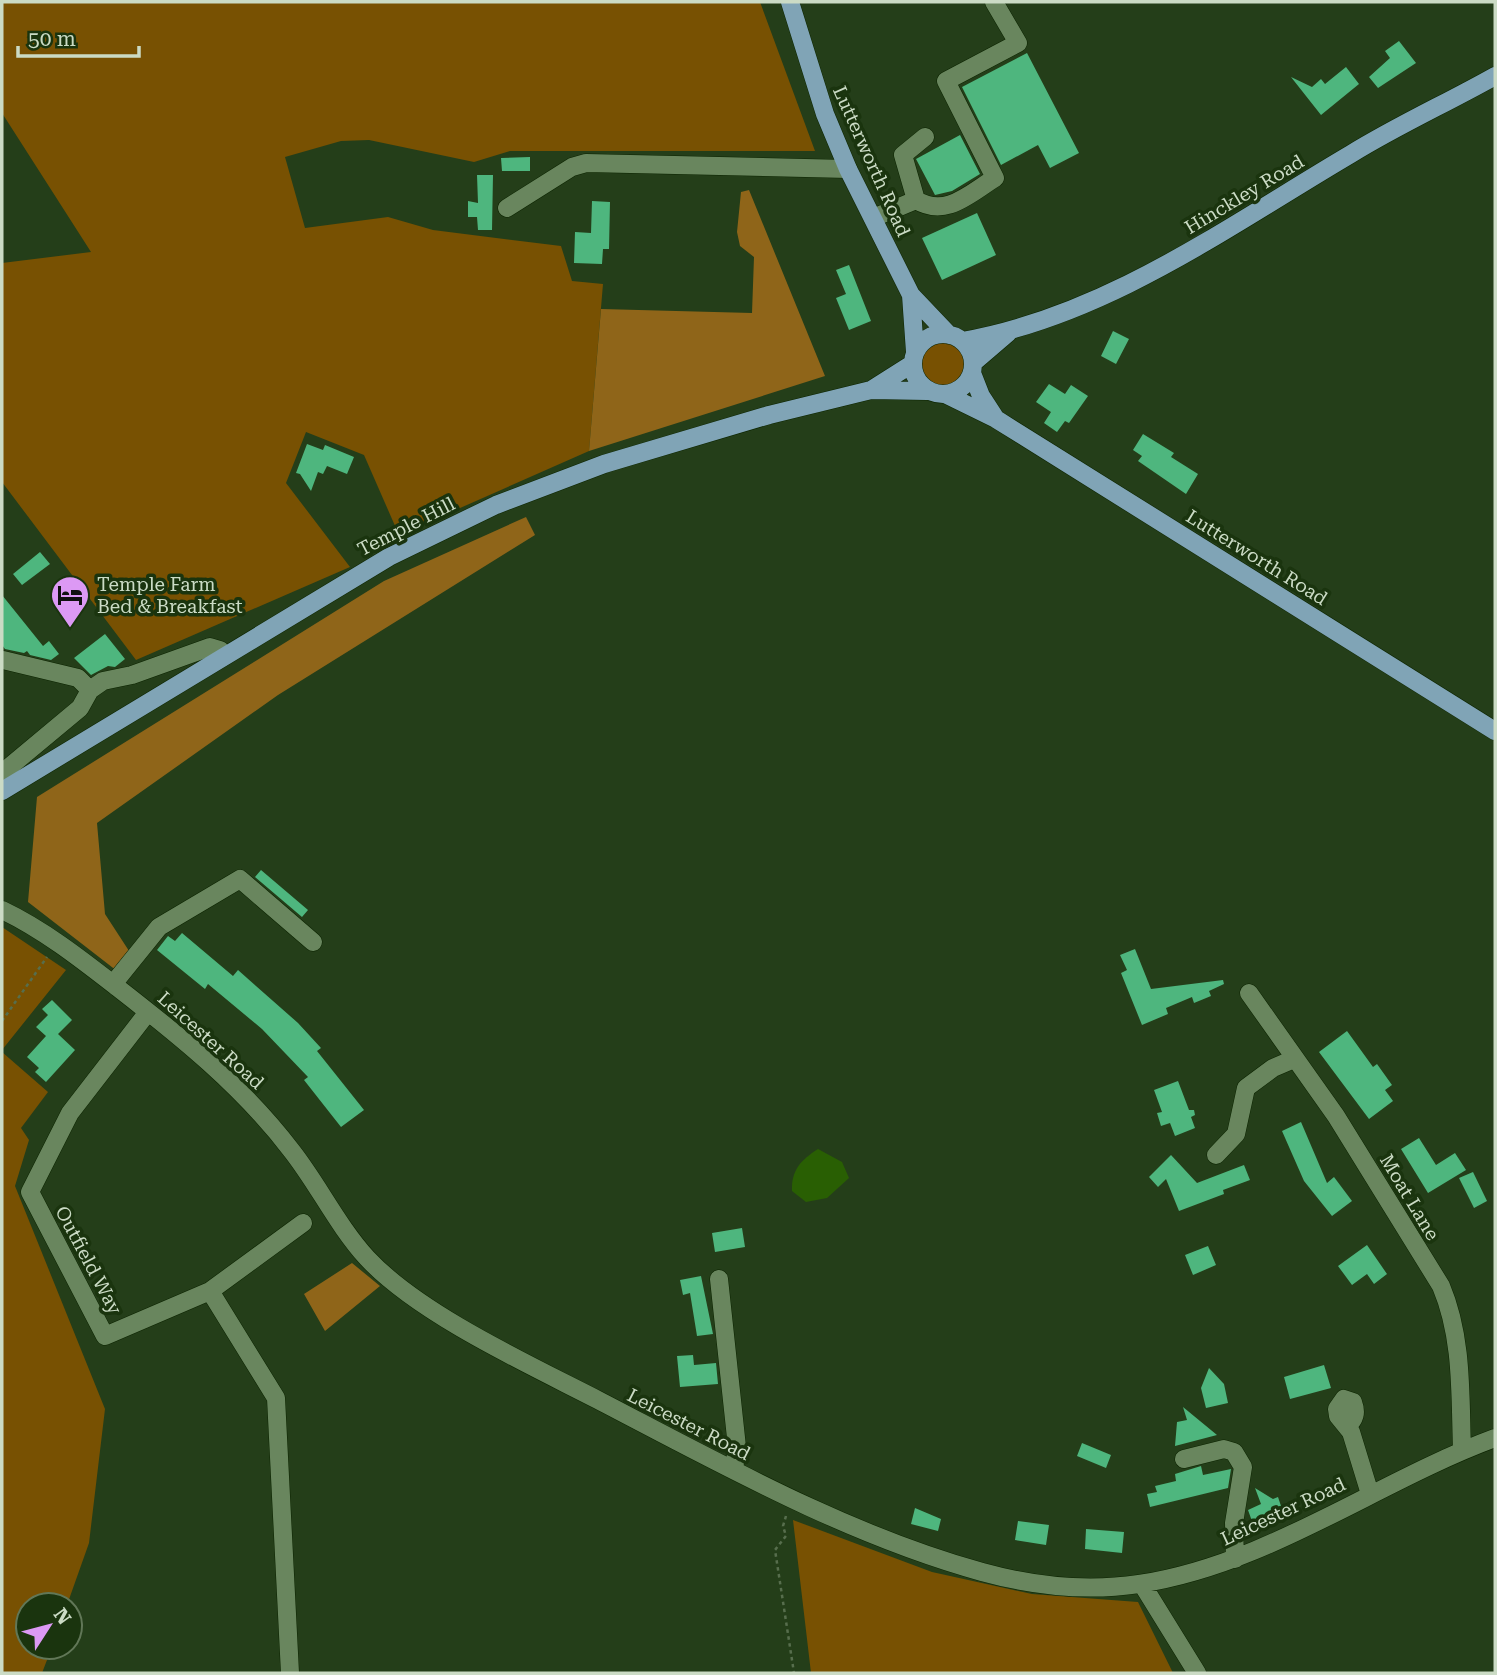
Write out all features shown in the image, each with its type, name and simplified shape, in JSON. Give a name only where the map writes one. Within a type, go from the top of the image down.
[{"type":"main road","name":"Lutterworth Road","points":[[790,2],[825,114],[848,169],[911,296],[955,338]]},
{"type":"main road","name":"Hinckley Road","points":[[955,338],[1008,333],[1097,300],[1142,277],[1373,141],[1495,76]]},
{"type":"main road","name":"Lutterworth Road","points":[[911,296],[914,358]]},
{"type":"main road","name":"Hinckley Road","points":[[973,368],[1008,333]]},
{"type":"main road","points":[[955,338],[973,368],[963,387],[947,395],[927,391],[916,379],[914,358],[925,339],[955,338]]},
{"type":"main road","name":"Temple Hill","points":[[871,390],[914,358]]},
{"type":"main road","name":"Lutterworth Road","points":[[973,368],[981,396],[996,419]]},
{"type":"main road","name":"Temple Hill","points":[[2,791],[389,557],[496,505],[604,464],[769,415],[871,390],[927,391]]},
{"type":"main road","name":"Lutterworth Road","points":[[947,395],[996,419],[1495,731]]},
{"type":"street","points":[[925,137],[903,155],[916,201],[930,209],[945,208],[995,178],[946,81],[1018,43],[994,2]]},
{"type":"street","points":[[507,208],[572,167],[586,163],[848,169]]},
{"type":"street","points":[[873,219],[916,201]]},
{"type":"street","points":[[2,773],[80,708],[90,690],[103,681],[132,676],[210,647],[220,650],[223,657]]},
{"type":"street","points":[[3,660],[78,678],[90,690]]},
{"type":"street","points":[[113,984],[159,927],[240,879],[313,942]]},
{"type":"street","name":"Leicester Road","points":[[2,910],[57,943],[113,984],[238,1087],[292,1151],[368,1259],[423,1304],[533,1367],[793,1500],[983,1572],[1045,1586],[1104,1587],[1142,1584],[1235,1559],[1462,1450],[1495,1438]]},
{"type":"street","name":"Moat Lane","points":[[1249,993],[1336,1116],[1441,1286],[1450,1310],[1459,1360],[1462,1450]]},
{"type":"street","name":"Outfield Way","points":[[148,1012],[70,1113],[30,1192],[105,1336],[210,1291],[303,1223]]},
{"type":"street","points":[[1216,1155],[1236,1134],[1246,1088],[1273,1068],[1294,1059]]},
{"type":"street","points":[[719,1279],[737,1447],[734,1470]]},
{"type":"street","points":[[210,1291],[276,1398],[290,1673]]},
{"type":"street","points":[[1347,1427],[1367,1477],[1370,1494]]},
{"type":"street","points":[[1184,1459],[1224,1449],[1239,1458],[1244,1467],[1234,1523],[1235,1559]]},
{"type":"street","points":[[1142,1584],[1197,1673]]},
{"type":"path","points":[[2,1021],[57,943]]},
{"type":"path","points":[[789,1508],[783,1527],[786,1536],[775,1550],[794,1673]]},
{"type":"shaded area","points":[[2,2],[760,2],[815,151],[510,151],[474,162],[369,140],[341,141],[285,157],[305,228],[388,217],[433,230],[561,246],[572,281],[603,284],[589,451],[399,535],[364,455],[306,432],[286,483],[350,567],[136,660],[2,482],[2,263],[91,252],[2,113]]},
{"type":"shaded area","points":[[749,190],[825,376],[589,451],[601,309],[752,313],[754,257],[740,246],[737,232],[741,192]]},
{"type":"shaded area","points":[[942,342],[959,348],[965,365],[959,382],[942,388],[925,382],[919,365],[925,348]]},
{"type":"shaded area","points":[[526,517],[535,535],[278,695],[97,823],[105,914],[131,954],[117,971],[28,902],[37,797],[384,581]]},
{"type":"shaded area","points":[[2,927],[66,970],[2,1050]]},
{"type":"shaded area","points":[[2,1052],[48,1092],[21,1128],[29,1140],[15,1186],[105,1409],[89,1543],[72,1591],[14,1591],[14,1661],[47,1661],[42,1673],[2,1673]]},
{"type":"shaded area","points":[[818,1149],[842,1162],[849,1178],[827,1198],[806,1202],[792,1191],[793,1177],[802,1162]]},
{"type":"shaded area","points":[[352,1263],[380,1286],[325,1331],[304,1294]]},
{"type":"shaded area","points":[[793,1520],[932,1572],[1032,1594],[1138,1602],[1173,1673],[811,1673]]},
{"type":"building","points":[[1399,41],[1416,63],[1378,88],[1369,77],[1390,58],[1385,51]]},
{"type":"building","points":[[1027,53],[1079,153],[1050,168],[1038,145],[1001,165],[962,87]]},
{"type":"building","points":[[1346,67],[1359,84],[1321,115],[1291,77],[1312,87],[1321,79],[1325,84]]},
{"type":"building","points":[[960,135],[980,174],[952,191],[935,195],[916,159]]},
{"type":"building","points":[[530,157],[530,171],[502,171],[501,158]]},
{"type":"building","points":[[477,175],[493,175],[492,230],[478,230],[477,217],[468,217],[468,201],[478,203]]},
{"type":"building","points":[[592,201],[610,202],[609,249],[603,249],[602,264],[574,263],[575,232],[591,233]]},
{"type":"building","points":[[977,213],[996,255],[942,280],[922,238]]},
{"type":"building","points":[[849,265],[871,321],[849,330],[836,298],[846,294],[836,270]]},
{"type":"building","points":[[1113,331],[1129,339],[1116,364],[1101,356]]},
{"type":"building","points":[[1049,384],[1065,394],[1071,385],[1088,396],[1069,423],[1065,421],[1057,432],[1044,423],[1051,412],[1036,402]]},
{"type":"building","points":[[1143,434],[1174,453],[1171,457],[1198,474],[1186,494],[1138,461],[1142,456],[1133,450]]},
{"type":"building","points":[[307,444],[323,450],[325,445],[354,457],[347,474],[327,466],[323,474],[318,472],[311,491],[300,474],[296,473]]},
{"type":"building","points":[[40,552],[50,564],[22,585],[13,574]]},
{"type":"building","points":[[2,595],[43,646],[49,641],[59,654],[51,660],[30,655],[27,651],[24,653],[5,649],[2,645]]},
{"type":"building","points":[[105,634],[125,659],[115,667],[108,666],[91,675],[74,658]]},
{"type":"building","points":[[261,870],[308,910],[302,917],[255,877]]},
{"type":"building","points":[[182,933],[233,976],[238,970],[298,1023],[321,1048],[317,1051],[364,1110],[341,1127],[304,1080],[308,1077],[262,1029],[208,984],[205,989],[157,950],[168,936],[175,941]]},
{"type":"building","points":[[1135,949],[1151,989],[1223,980],[1224,984],[1209,991],[1211,996],[1194,1003],[1192,997],[1166,1008],[1168,1014],[1142,1025],[1121,973],[1127,970],[1120,955]]},
{"type":"building","points":[[52,1000],[72,1020],[58,1034],[75,1050],[46,1082],[35,1072],[39,1068],[27,1057],[46,1036],[36,1027],[48,1015],[42,1009]]},
{"type":"building","points":[[1347,1031],[1373,1067],[1377,1064],[1392,1085],[1385,1090],[1393,1101],[1369,1119],[1319,1052]]},
{"type":"building","points":[[1178,1081],[1189,1110],[1194,1110],[1195,1115],[1191,1117],[1195,1128],[1175,1136],[1170,1123],[1161,1126],[1157,1113],[1162,1112],[1154,1090]]},
{"type":"building","points":[[1301,1122],[1327,1183],[1334,1177],[1352,1201],[1332,1216],[1304,1181],[1282,1131]]},
{"type":"building","points":[[1419,1138],[1436,1165],[1455,1153],[1466,1170],[1428,1193],[1401,1149]]},
{"type":"building","points":[[1171,1155],[1197,1183],[1244,1165],[1250,1180],[1223,1190],[1224,1194],[1179,1211],[1166,1179],[1158,1187],[1149,1177]]},
{"type":"building","points":[[1473,1172],[1487,1201],[1474,1208],[1459,1178]]},
{"type":"building","points":[[742,1228],[745,1247],[715,1252],[712,1233]]},
{"type":"building","points":[[1367,1245],[1387,1274],[1374,1284],[1367,1274],[1352,1285],[1338,1266]]},
{"type":"building","points":[[1208,1246],[1216,1265],[1193,1275],[1185,1255]]},
{"type":"building","points":[[701,1276],[713,1334],[697,1336],[690,1293],[683,1295],[680,1280]]},
{"type":"building","points":[[693,1355],[694,1365],[716,1363],[718,1384],[680,1387],[677,1356]]},
{"type":"building","points":[[1324,1365],[1331,1388],[1290,1399],[1284,1377]]},
{"type":"building","points":[[1209,1368],[1224,1384],[1228,1403],[1206,1408],[1201,1388]]},
{"type":"building","points":[[1183,1407],[1217,1435],[1175,1446],[1177,1422],[1187,1420]]},
{"type":"building","points":[[1082,1443],[1111,1455],[1106,1468],[1077,1456]]},
{"type":"building","points":[[1201,1466],[1203,1475],[1231,1469],[1228,1488],[1150,1507],[1147,1494],[1157,1492],[1155,1486],[1176,1481],[1175,1474]]},
{"type":"building","points":[[1255,1488],[1273,1499],[1278,1497],[1283,1512],[1253,1524],[1248,1510],[1261,1504]]},
{"type":"building","points":[[915,1508],[941,1519],[938,1531],[911,1524]]},
{"type":"building","points":[[1018,1521],[1049,1525],[1046,1545],[1015,1540]]},
{"type":"building","points":[[1086,1529],[1124,1532],[1122,1553],[1085,1549]]},
{"type":"place","name":"Temple Farm Bed & Breakfast","points":[[70,629]]}]
